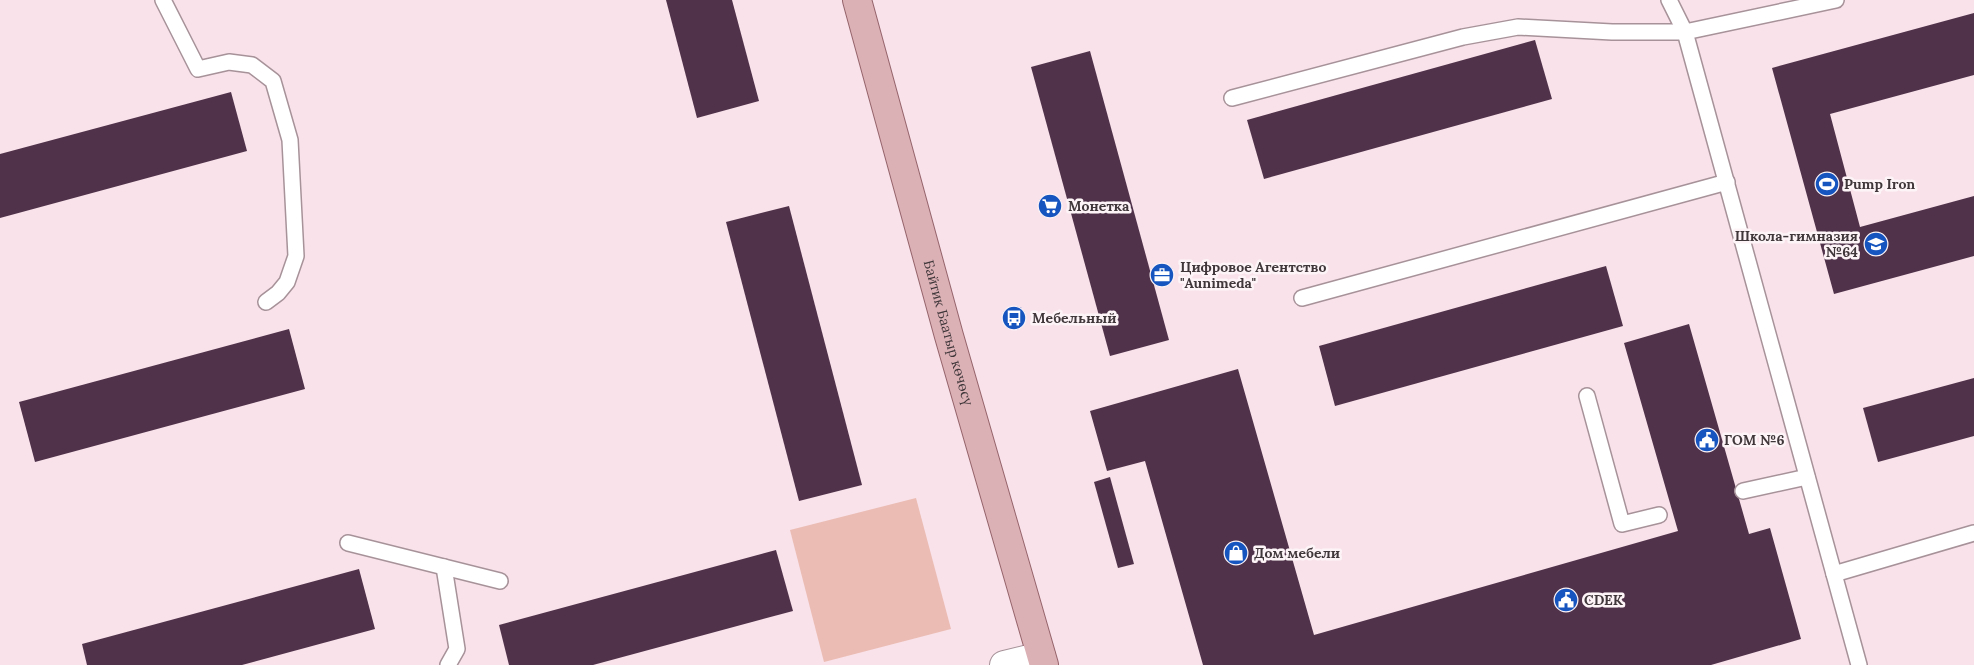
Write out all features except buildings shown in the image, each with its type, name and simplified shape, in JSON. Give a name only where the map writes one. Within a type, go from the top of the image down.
[{"type":"main road","name":"Байтик Баатыр көчөсү","points":[[857,0],[951,346],[1042,660]]},
{"type":"street","points":[[1004,665],[1042,660]]},
{"type":"lane","points":[[163,0],[198,68],[229,62],[252,65],[273,81],[290,140],[296,256],[287,282],[278,293],[266,302]]},
{"type":"lane","points":[[1669,0],[1685,32],[1859,665]]},
{"type":"lane","points":[[1232,98],[1463,37],[1518,27],[1612,32],[1685,32],[1836,0]]},
{"type":"lane","points":[[1302,298],[1727,182]]},
{"type":"lane","points":[[1587,396],[1622,524],[1659,515]]},
{"type":"lane","points":[[1743,491],[1807,477]]},
{"type":"lane","points":[[1834,574],[1974,533]]},
{"type":"lane","points":[[348,543],[500,581]]},
{"type":"lane","points":[[444,567],[457,649],[448,665]]},
{"type":"shaded area","points":[[916,498],[951,629],[824,662],[790,530]]},
{"type":"place","name":"Pump Iron","points":[[1827,184]]},
{"type":"place","name":"Монетка","points":[[1050,206]]},
{"type":"place","name":"Школа-гимназия №64","points":[[1876,244]]},
{"type":"place","name":"Цифровое Агентство \"Aunimeda\"","points":[[1162,275]]},
{"type":"place","name":"Мебельный","points":[[1014,318]]},
{"type":"place","name":"ГОМ №6","points":[[1707,440]]},
{"type":"place","name":"Дом мебели","points":[[1236,553]]},
{"type":"place","name":"CDEK","points":[[1566,600]]}]
